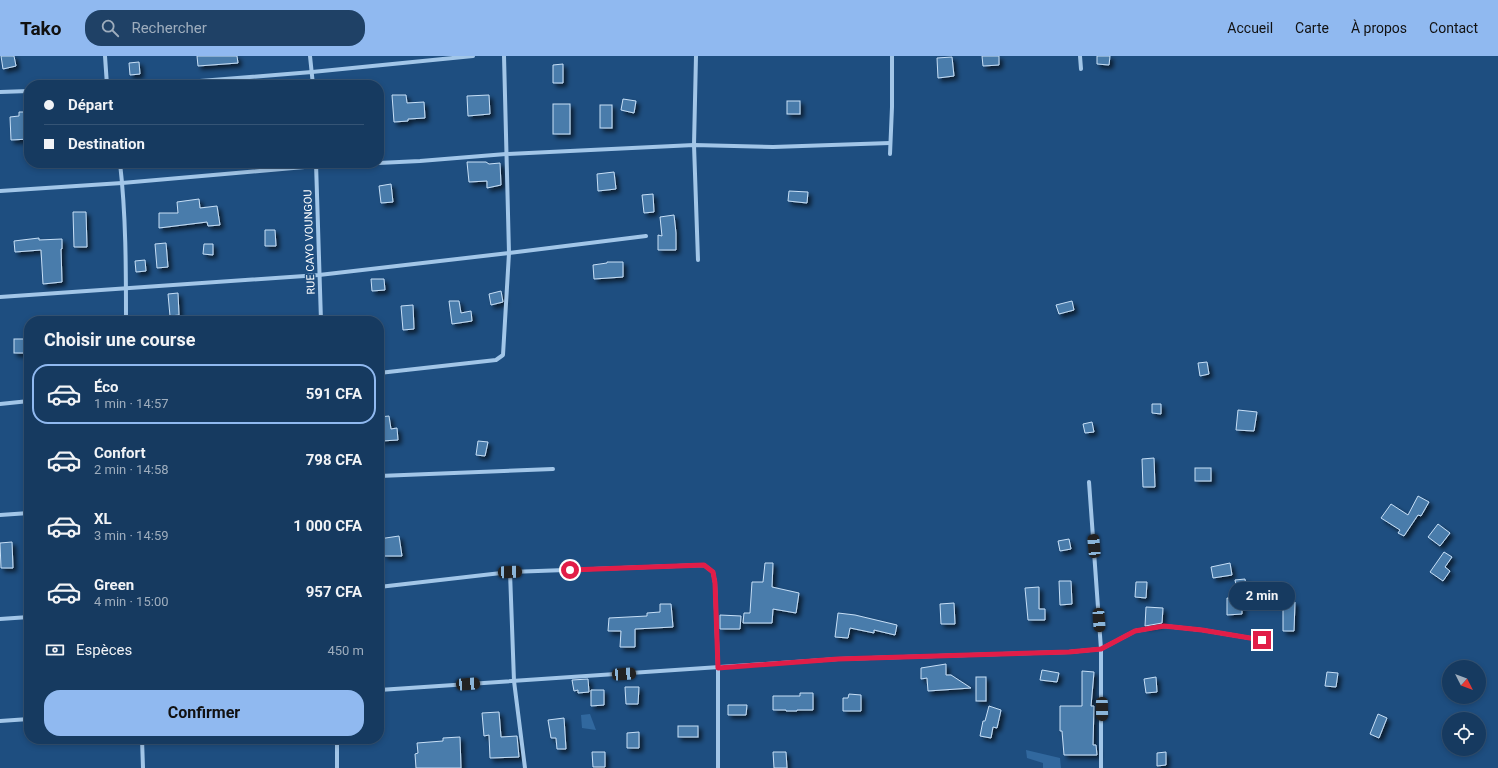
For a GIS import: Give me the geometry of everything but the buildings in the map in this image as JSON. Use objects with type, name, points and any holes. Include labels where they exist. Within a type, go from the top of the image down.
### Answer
[{"type":"street","points":[[105,56],[107,80]]},
{"type":"street","points":[[310,56],[313,80]]},
{"type":"street","points":[[212,80],[473,56]]},
{"type":"street","points":[[384,372],[496,360],[503,355],[508,254],[504,56]]},
{"type":"street","points":[[696,56],[694,146],[698,260]]},
{"type":"street","points":[[890,154],[892,56]]},
{"type":"street","points":[[1080,56],[1081,69]]},
{"type":"street","points":[[0,92],[24,91]]},
{"type":"street","points":[[384,162],[506,154],[694,146],[773,147],[890,143]]},
{"type":"street","points":[[120,168],[126,316]]},
{"type":"street","points":[[0,190],[122,183],[284,168]]},
{"type":"street","name":"RUE CAYO VOUNGOU","points":[[316,168],[321,316]]},
{"type":"street","points":[[0,297],[319,275],[508,254],[646,236]]},
{"type":"street","points":[[0,404],[24,402]]},
{"type":"street","points":[[384,476],[553,469]]},
{"type":"street","points":[[1089,482],[1101,649],[1101,768]]},
{"type":"street","points":[[0,515],[24,513]]},
{"type":"street","points":[[384,586],[510,572],[704,565],[713,572],[715,583],[718,668],[718,768]]},
{"type":"street","points":[[510,572],[514,681],[525,768]]},
{"type":"street","points":[[0,619],[24,617]]},
{"type":"street","points":[[384,690],[838,659],[1069,652],[1101,649],[1135,631],[1164,626],[1202,630],[1262,640]]},
{"type":"street","points":[[0,721],[24,719]]},
{"type":"street","points":[[142,744],[143,768]]},
{"type":"street","points":[[337,744],[337,768]]},
{"type":"shaded area","points":[[590,714],[596,730],[582,728],[581,715]]},
{"type":"shaded area","points":[[1026,750],[1060,758],[1061,768],[1043,768],[1043,763],[1027,758]]},
{"type":"route","points":[[570,570],[704,565],[713,572],[715,583],[718,668],[838,659],[1069,652],[1101,649],[1135,631],[1164,626],[1202,630],[1262,640]]}]
